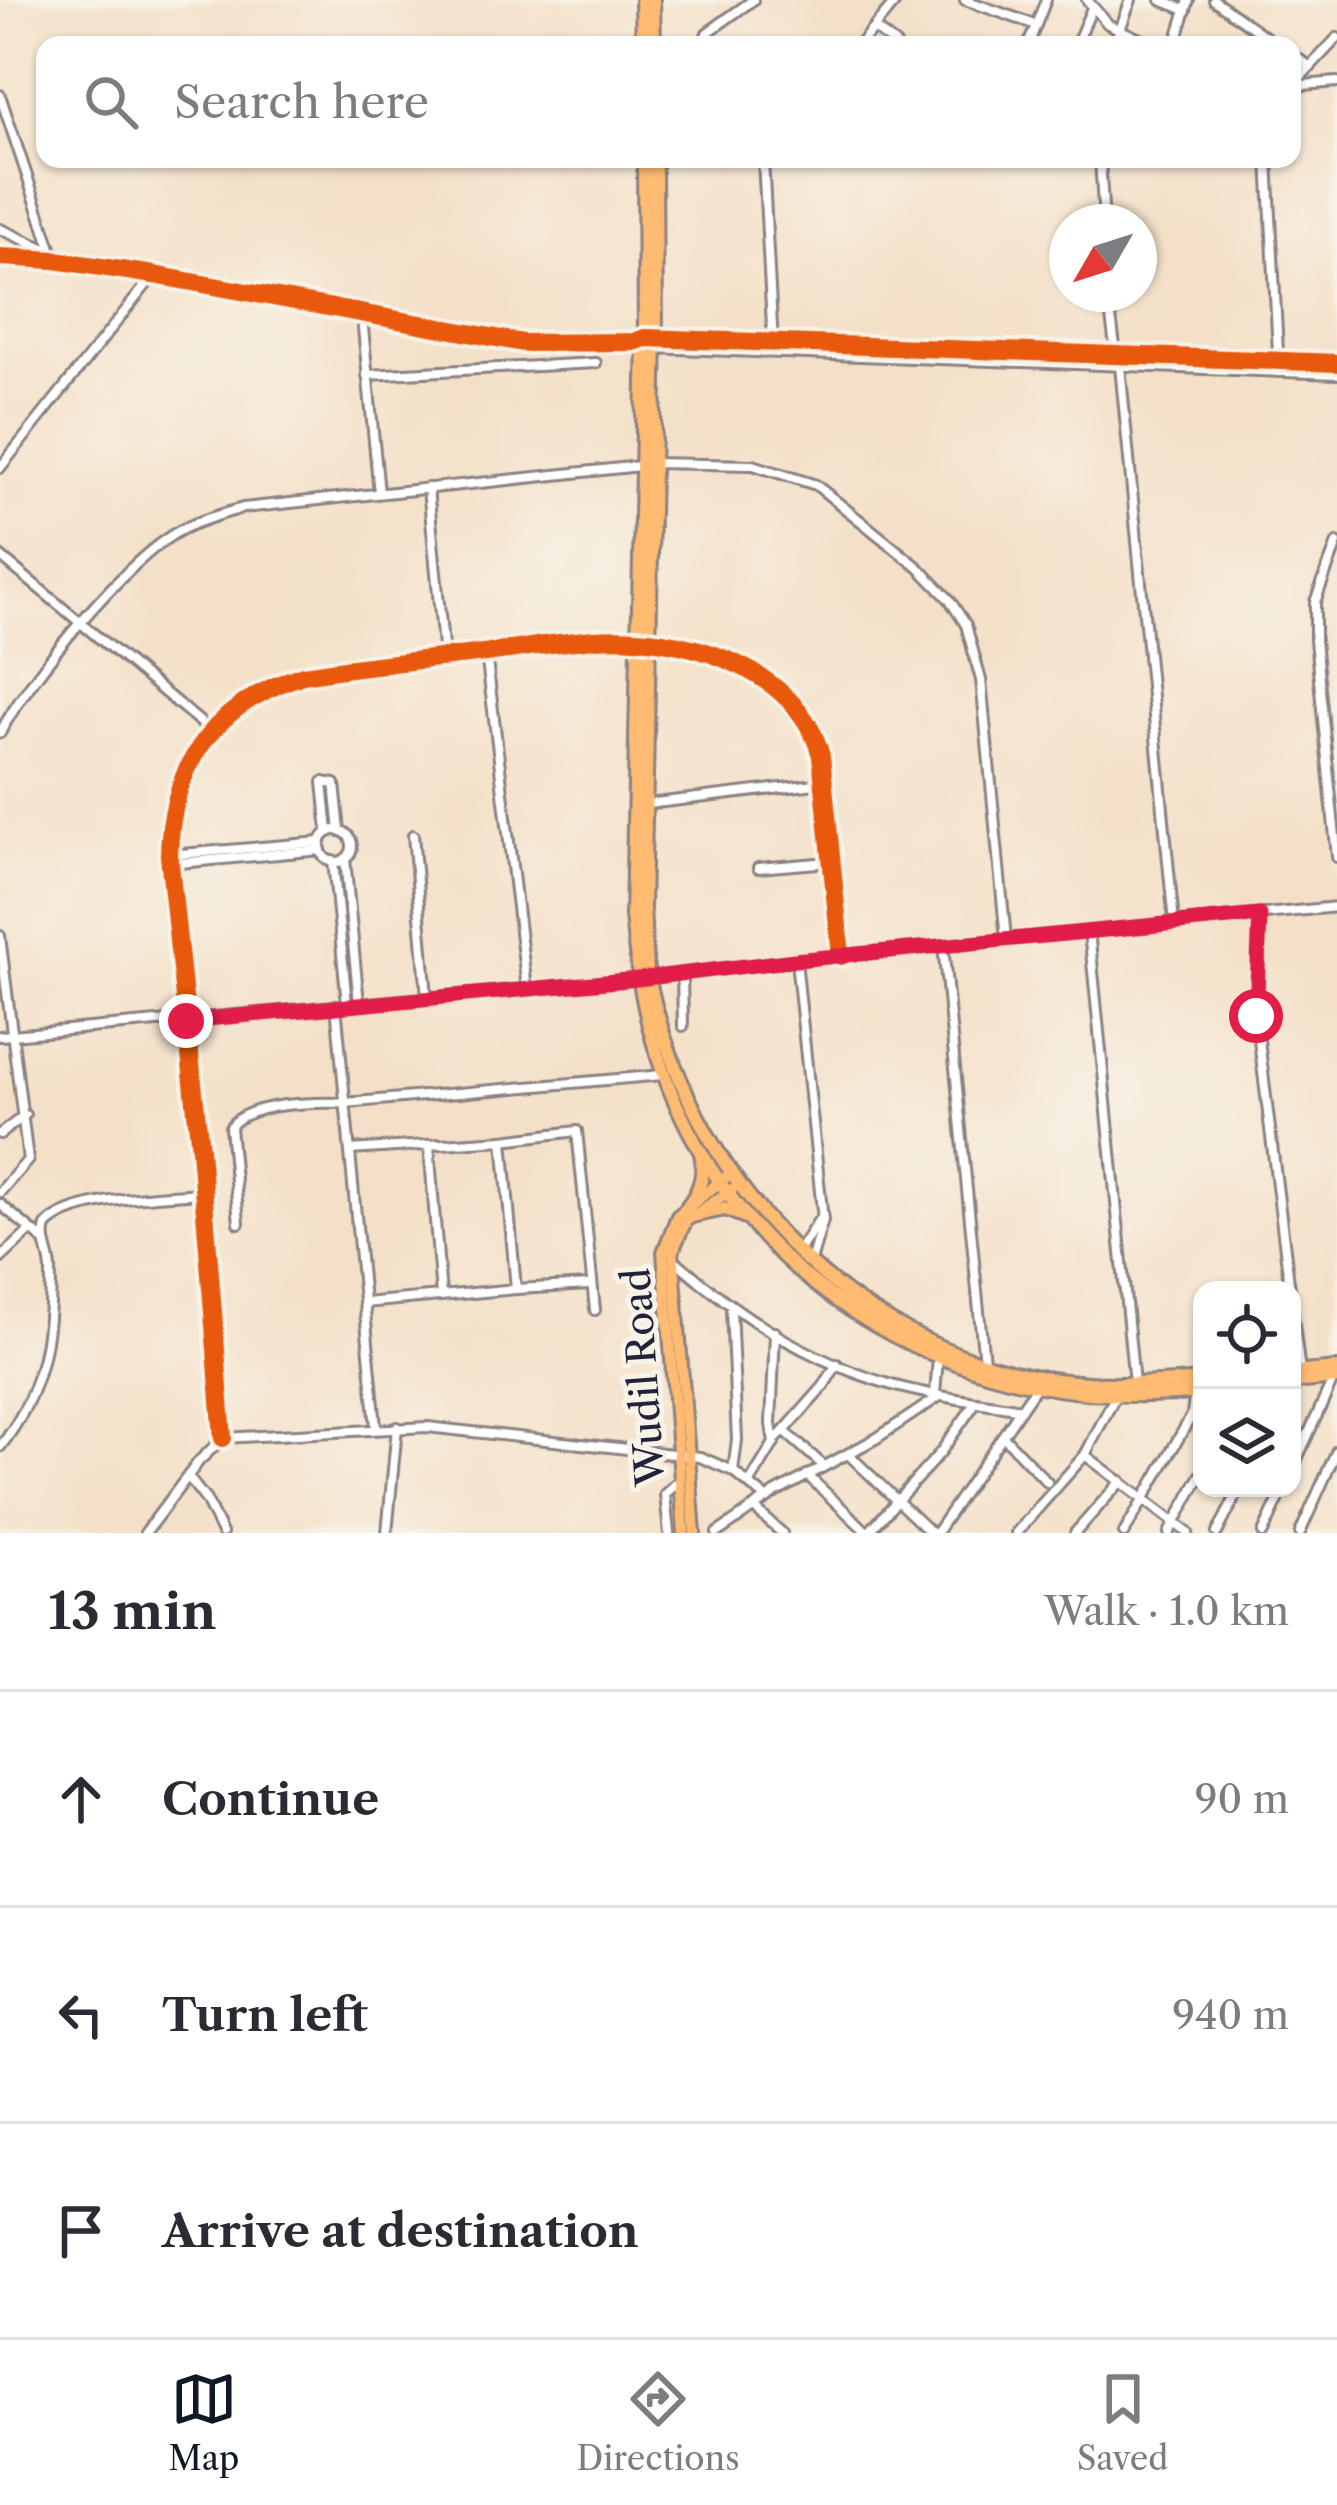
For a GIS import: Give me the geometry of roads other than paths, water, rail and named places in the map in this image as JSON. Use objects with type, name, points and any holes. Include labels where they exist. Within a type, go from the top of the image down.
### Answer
[{"type":"highway","points":[[642,0],[643,36]]},
{"type":"highway","points":[[653,0],[654,36]]},
{"type":"highway","points":[[644,168],[643,640],[631,876],[643,978],[664,1074],[700,1145],[730,1182],[797,1253],[896,1324],[984,1364],[1135,1390],[1193,1388]]},
{"type":"highway","points":[[647,343],[655,168]]},
{"type":"highway","points":[[643,640],[643,978],[689,1103],[753,1221],[832,1297],[882,1330],[938,1358],[1036,1387],[1116,1395],[1135,1390]]},
{"type":"highway","points":[[700,1145],[704,1171],[690,1211],[725,1209],[753,1221]]},
{"type":"highway","points":[[1301,1376],[1336,1375]]},
{"type":"main road","name":"Wudil Road","points":[[695,1533],[683,1455],[666,1238],[671,1225],[730,1182]]},
{"type":"main road","name":"Wudil Road","points":[[669,1283],[680,1229],[690,1211]]},
{"type":"main road","name":"Wudil Road","points":[[683,1455],[684,1533]]},
{"type":"street","points":[[706,36],[753,0]]},
{"type":"street","points":[[868,36],[897,0]]},
{"type":"street","points":[[965,0],[1036,25]]},
{"type":"street","points":[[1032,36],[1046,0]]},
{"type":"street","points":[[1118,36],[1131,0]]},
{"type":"street","points":[[1161,0],[1188,5],[1178,36]]},
{"type":"street","points":[[1214,0],[1264,36]]},
{"type":"street","points":[[1078,36],[1087,3],[1130,36]]},
{"type":"street","points":[[874,29],[884,36]]},
{"type":"street","points":[[1301,77],[1337,38]]},
{"type":"street","points":[[1301,61],[1311,67]]},
{"type":"street","points":[[1301,85],[1337,82]]},
{"type":"street","points":[[0,99],[53,256]]},
{"type":"street","points":[[764,168],[774,349]]},
{"type":"street","points":[[1101,168],[1103,204]]},
{"type":"street","points":[[1269,168],[1279,372]]},
{"type":"street","points":[[0,229],[53,256]]},
{"type":"street","points":[[0,257],[53,256],[523,343],[647,343],[1337,374]]},
{"type":"street","points":[[0,468],[154,275]]},
{"type":"street","points":[[1110,312],[1116,354]]},
{"type":"street","points":[[364,328],[379,493]]},
{"type":"street","points":[[774,349],[1337,363]]},
{"type":"street","points":[[367,375],[596,363]]},
{"type":"street","points":[[1120,366],[1174,923]]},
{"type":"street","points":[[0,733],[46,665],[146,554],[181,530],[243,508],[646,464],[753,465],[816,485],[919,568],[949,599],[965,625],[981,680],[1006,939]]},
{"type":"street","points":[[428,488],[444,657]]},
{"type":"street","points":[[1337,542],[1315,602],[1315,621],[1337,857]]},
{"type":"street","points":[[0,556],[211,730]]},
{"type":"street","points":[[223,1438],[169,860],[170,817],[178,788],[211,730],[238,705],[302,675],[596,639],[643,640],[730,662],[774,684],[802,710],[815,734],[841,956]]},
{"type":"street","points":[[486,653],[527,989]]},
{"type":"street","points":[[321,846],[328,832],[323,782],[335,784],[340,830],[351,841],[352,849],[344,859],[333,861]]},
{"type":"street","points":[[646,804],[824,783]]},
{"type":"street","points":[[328,832],[340,830]]},
{"type":"street","points":[[413,836],[427,997]]},
{"type":"street","points":[[169,860],[321,846]]},
{"type":"street","points":[[321,846],[333,861],[338,908],[345,1102],[376,1427]]},
{"type":"street","points":[[344,859],[359,1003]]},
{"type":"street","points":[[758,868],[830,862]]},
{"type":"street","points":[[338,908],[350,907]]},
{"type":"street","points":[[0,1046],[1,1036],[14,1034],[643,978],[1337,907]]},
{"type":"street","points":[[1260,915],[1256,1016],[1289,1281]]},
{"type":"street","points":[[1090,931],[1135,1390]]},
{"type":"street","points":[[0,935],[28,1160],[0,1192]]},
{"type":"street","points":[[944,946],[984,1364]]},
{"type":"street","points":[[796,960],[822,1213],[821,1234],[810,1264]]},
{"type":"street","points":[[682,973],[683,1026]]},
{"type":"street","points":[[239,1223],[233,1122],[238,1116],[302,1102],[664,1074]]},
{"type":"street","points":[[0,1134],[25,1115]]},
{"type":"street","points":[[350,1150],[577,1131],[596,1310]]},
{"type":"street","points":[[503,1140],[517,1288]]},
{"type":"street","points":[[429,1145],[441,1296]]},
{"type":"street","points":[[0,1447],[22,1418],[46,1356],[51,1265],[43,1240],[46,1226],[62,1213],[116,1201],[202,1193]]},
{"type":"street","points":[[0,1204],[43,1240]]},
{"type":"street","points":[[797,1253],[812,1236],[822,1213]]},
{"type":"street","points":[[0,1259],[31,1230]]},
{"type":"street","points":[[672,1258],[731,1309],[837,1364],[896,1387],[1021,1409]]},
{"type":"street","points":[[364,1303],[590,1285]]},
{"type":"street","points":[[731,1309],[737,1441],[733,1472]]},
{"type":"street","points":[[774,1441],[775,1332]]},
{"type":"street","points":[[938,1358],[938,1394]]},
{"type":"street","points":[[748,1484],[774,1441],[823,1388],[837,1364]]},
{"type":"street","points":[[1301,1451],[1336,1375]]},
{"type":"street","points":[[848,1454],[934,1533],[1036,1387]]},
{"type":"street","points":[[1124,1533],[1192,1415],[1200,1389]]},
{"type":"street","points":[[717,1533],[938,1394]]},
{"type":"street","points":[[1016,1533],[1085,1455],[1116,1395]]},
{"type":"street","points":[[807,1475],[868,1533],[940,1454],[976,1402]]},
{"type":"street","points":[[145,1533],[223,1438],[376,1427],[683,1455],[733,1472],[767,1499]]},
{"type":"street","points":[[387,1533],[397,1427]]},
{"type":"street","points":[[784,1431],[824,1466]]},
{"type":"street","points":[[1003,1436],[1047,1481]]},
{"type":"street","points":[[1300,1533],[1337,1450]]},
{"type":"street","points":[[1085,1455],[1188,1533]]},
{"type":"street","points":[[188,1477],[222,1533]]},
{"type":"street","points":[[669,1533],[665,1494],[680,1481]]},
{"type":"street","points":[[1075,1533],[1121,1481]]},
{"type":"street","points":[[1169,1533],[1193,1490]]},
{"type":"street","points":[[1217,1533],[1235,1497]]},
{"type":"street","points":[[1263,1533],[1280,1497]]},
{"type":"street","points":[[754,1508],[782,1533]]}]
